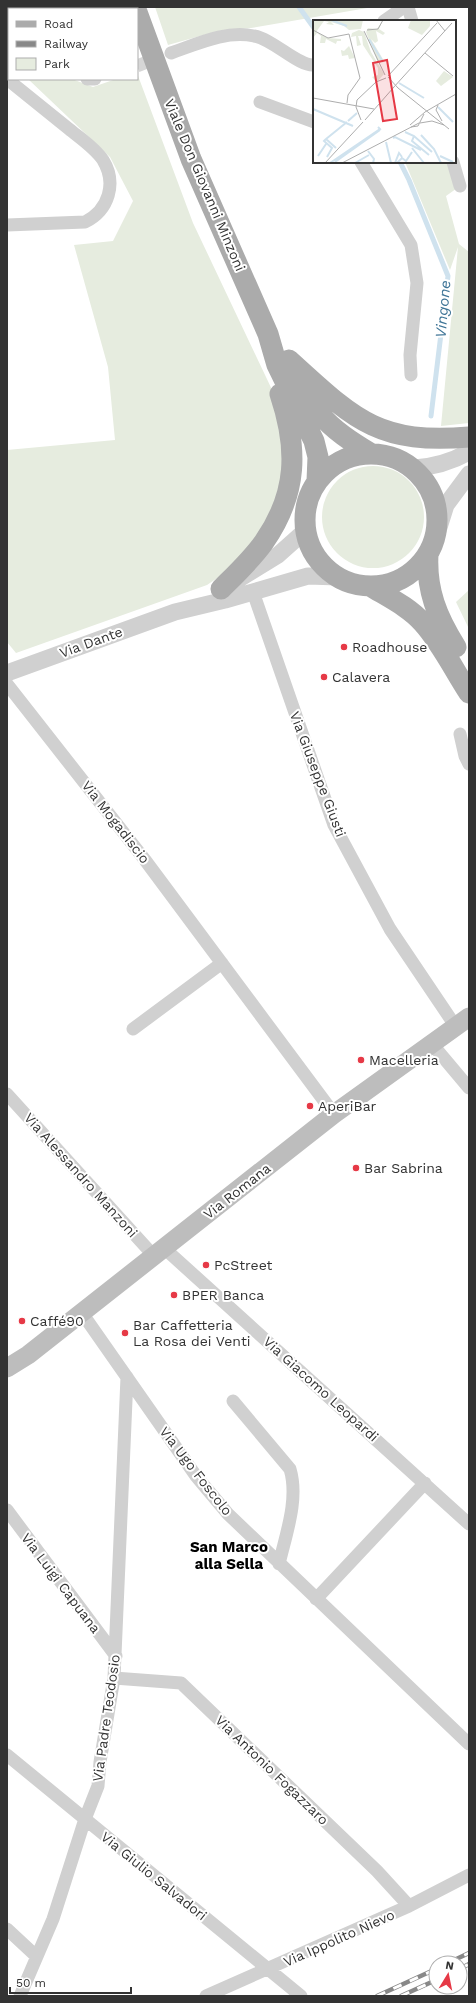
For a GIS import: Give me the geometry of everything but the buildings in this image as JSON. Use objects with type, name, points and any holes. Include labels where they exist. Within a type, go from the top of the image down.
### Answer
[{"type":"main road","name":"Viale Don Giovanni Minzoni","points":[[138,15],[191,159],[268,334],[283,363],[314,441],[318,457],[317,481]]},
{"type":"main road","name":"Viale Don Giovanni Minzoni","points":[[283,363],[320,413],[337,430],[370,453]]},
{"type":"main road","points":[[283,363],[351,414],[375,428],[404,437],[445,439],[469,437]]},
{"type":"main road","points":[[221,589],[247,563],[265,542],[280,514],[290,487],[293,443],[280,393],[283,363]]},
{"type":"main road","points":[[432,545],[418,568],[403,578],[387,584],[370,586],[353,583],[338,577],[319,559],[312,548],[306,530],[305,513],[309,496],[317,481],[327,470],[340,461],[354,455],[370,453],[385,455],[400,460],[414,468],[426,482],[435,499],[438,518],[427,574],[436,608],[443,626],[469,667]]},
{"type":"main road","points":[[370,586],[396,602],[422,622],[434,637],[469,693]]},
{"type":"main road","name":"Via Romana","points":[[7,1368],[28,1355],[334,1114],[463,1022]]},
{"type":"street","points":[[385,20],[404,7]]},
{"type":"street","points":[[408,7],[412,20]]},
{"type":"street","points":[[171,53],[210,39],[234,35],[254,36],[272,42],[297,60],[313,65]]},
{"type":"street","points":[[7,225],[85,222],[96,217],[104,208],[109,192],[110,177],[103,160],[90,146],[8,80]]},
{"type":"street","points":[[260,102],[313,122]]},
{"type":"street","points":[[362,163],[411,245],[417,283],[410,355],[411,375]]},
{"type":"street","points":[[453,163],[460,186]]},
{"type":"street","points":[[414,468],[432,467],[454,460],[469,452]]},
{"type":"street","points":[[432,545],[446,505],[469,474]]},
{"type":"street","name":"Via Dante","points":[[175,612],[240,580],[278,555],[306,530]]},
{"type":"street","name":"Via Dante","points":[[7,673],[175,612],[308,576],[338,577]]},
{"type":"street","name":"Via Giuseppe Giusti","points":[[252,592],[334,825],[390,929],[463,1022]]},
{"type":"street","name":"Via Mogadiscio","points":[[7,684],[145,860],[334,1114]]},
{"type":"street","points":[[460,734],[465,756],[469,764]]},
{"type":"street","points":[[133,1029],[222,963]]},
{"type":"street","points":[[432,1044],[469,1088]]},
{"type":"street","name":"Via Alessandro Manzoni","points":[[7,1094],[159,1252]]},
{"type":"street","name":"Via Giacomo Leopardi","points":[[159,1252],[425,1483],[469,1524]]},
{"type":"street","name":"Via Ugo Foscolo","points":[[82,1313],[196,1476],[228,1514],[469,1744]]},
{"type":"street","name":"Via Padre Teodosio","points":[[20,1996],[53,1919],[85,1819],[98,1786],[100,1762],[114,1678],[116,1656],[127,1378]]},
{"type":"street","points":[[233,1401],[290,1469],[294,1483],[292,1504],[279,1564]]},
{"type":"street","points":[[316,1599],[425,1483]]},
{"type":"street","name":"Via Luigi Capuana","points":[[7,1510],[116,1656]]},
{"type":"street","name":"Via Antonio Fogazzaro","points":[[114,1678],[181,1683],[378,1871],[409,1906]]},
{"type":"street","name":"Via Giulio Salvadori","points":[[7,1755],[300,1996]]},
{"type":"street","name":"Via Ippolito Nievo","points":[[206,1996],[269,1970],[409,1906],[469,1875]]},
{"type":"street","points":[[7,1929],[36,1956]]},
{"type":"green space","points":[[25,7],[114,8],[26,8]]},
{"type":"green space","points":[[155,7],[373,7],[251,28],[218,31],[168,45]]},
{"type":"green space","points":[[138,76],[193,223],[275,396],[285,466],[269,523],[232,568],[207,585],[16,653],[7,642],[7,450],[115,440],[108,367],[74,245],[113,241],[133,201],[110,157],[29,80],[75,80],[93,87],[113,80],[138,80]]},
{"type":"green space","points":[[405,163],[452,163],[460,186],[446,196],[459,244],[469,252],[469,423],[441,426],[458,247],[450,270]]},
{"type":"green space","points":[[373,466],[392,470],[409,481],[420,498],[424,517],[420,536],[409,553],[392,564],[373,568],[354,564],[337,553],[326,536],[322,517],[326,498],[337,481],[354,470]]},
{"type":"green space","points":[[469,590],[469,629],[456,602]]},
{"type":"waterway","name":"Vingone","points":[[299,7],[313,27]]},
{"type":"waterway","name":"Vingone","points":[[400,163],[409,180],[448,276],[431,416]]},
{"type":"tunnel","points":[[138,66],[160,57]]},
{"type":"railway","points":[[465,1955],[469,1953]]},
{"type":"railway","points":[[377,1996],[428,1973]]},
{"type":"railway","points":[[401,1996],[428,1984]]},
{"type":"place","name":"Roadhouse","points":[[344,647]]},
{"type":"place","name":"Calavera","points":[[324,677]]},
{"type":"place","name":"Macelleria","points":[[361,1060]]},
{"type":"place","name":"AperiBar","points":[[310,1106]]},
{"type":"place","name":"Bar Sabrina","points":[[356,1168]]},
{"type":"place","name":"PcStreet","points":[[206,1265]]},
{"type":"place","name":"BPER Banca","points":[[174,1295]]},
{"type":"place","name":"Caffé90","points":[[22,1321]]},
{"type":"place","name":"Bar Caffetteria La Rosa dei Venti","points":[[125,1333]]},
{"type":"district","name":"San Marco alla Sella","points":[[229,1556]]}]
